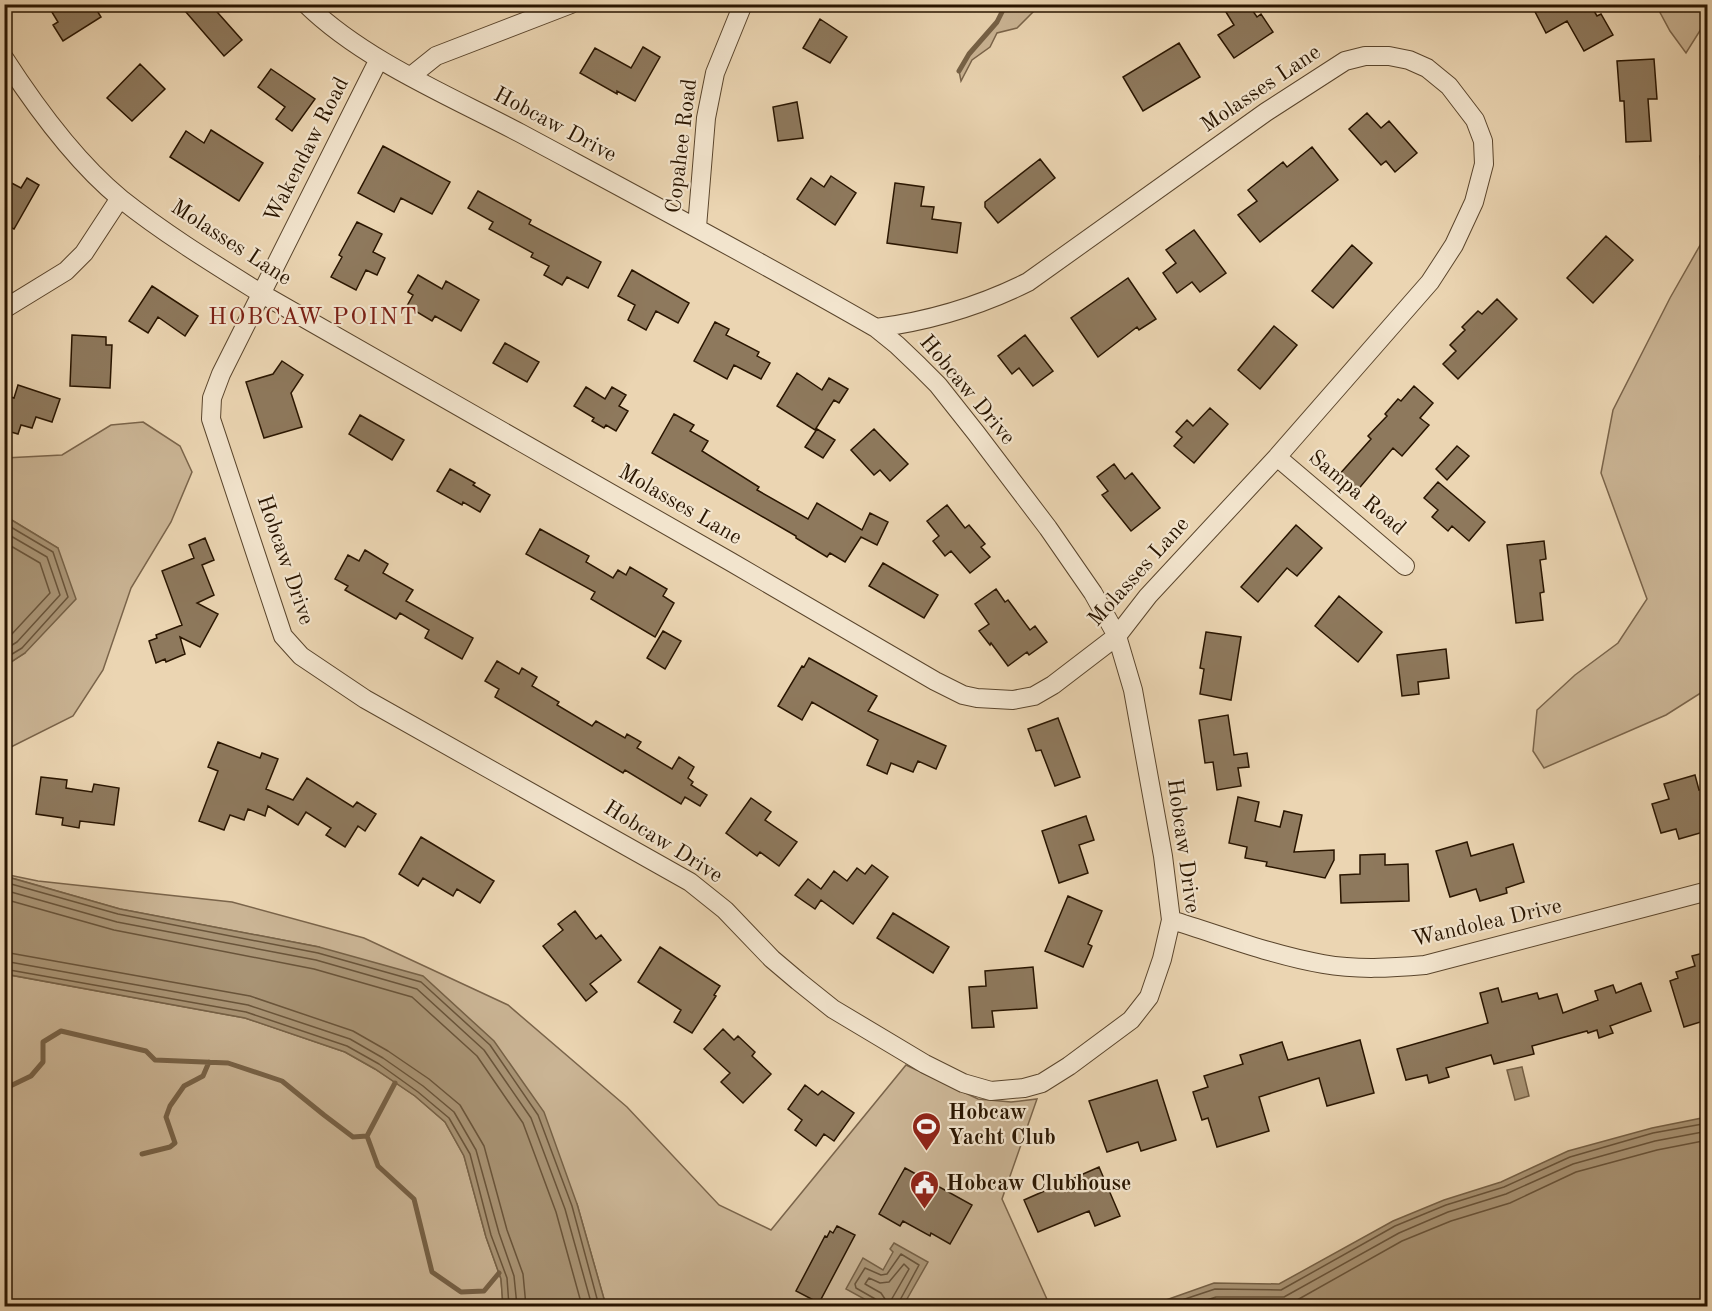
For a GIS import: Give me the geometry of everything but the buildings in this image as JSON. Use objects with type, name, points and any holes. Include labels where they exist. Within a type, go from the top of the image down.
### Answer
[{"type":"street","name":"Hobcaw Drive","points":[[262,294],[221,374],[212,398],[211,419],[283,636],[301,657],[365,699],[690,882],[725,910],[772,959],[833,1009],[912,1058],[963,1083],[991,1091],[1024,1088],[1042,1083],[1131,1020],[1149,998],[1162,959],[1171,920],[1156,812],[1133,690],[1118,636],[1093,593],[1052,533],[976,433],[926,373],[876,328],[697,227],[379,59],[318,16],[306,4]]},
{"type":"street","points":[[411,76],[436,56],[571,4]]},
{"type":"street","name":"Copahee Road","points":[[697,227],[706,118],[715,73],[743,4]]},
{"type":"street","name":"Molasses Lane","points":[[4,58],[72,150],[120,198],[195,252],[262,294],[741,567],[935,681],[977,698],[1013,700],[1034,696],[1053,685],[1118,636],[1142,603],[1170,571],[1277,457],[1430,282],[1454,245],[1480,184],[1484,164],[1483,141],[1475,120],[1449,86],[1427,68],[1409,60],[1389,56],[1365,56],[1345,61],[1266,112],[1028,282],[996,298],[953,312],[912,323],[876,328]]},
{"type":"street","name":"Wakendaw Road","points":[[262,294],[379,59]]},
{"type":"street","points":[[4,309],[66,271],[84,253],[120,198]]},
{"type":"street","name":"Sampa Road","points":[[1277,457],[1405,566]]},
{"type":"street","name":"Wandolea Drive","points":[[1171,920],[1265,949],[1324,964],[1380,968],[1425,965],[1707,891]]},
{"type":"shaded area","points":[[1006,5],[1040,5],[1017,28],[997,33],[990,47],[972,60],[961,81],[959,71],[969,54],[997,22]]},
{"type":"shaded area","points":[[1656,5],[1707,5],[1707,28],[1701,29],[1686,53],[1670,31]]},
{"type":"shaded area","points":[[1707,149],[1707,233],[1700,156]]},
{"type":"shaded area","points":[[1707,233],[1707,689],[1666,715],[1544,768],[1533,751],[1537,710],[1575,675],[1618,643],[1647,599],[1601,473],[1613,410],[1670,298]]},
{"type":"shaded area","points":[[143,422],[180,446],[192,472],[171,522],[131,588],[103,670],[73,716],[5,750],[4,666],[25,653],[58,548],[5,516],[5,458],[62,455],[111,425]]},
{"type":"shaded area","points":[[4,874],[38,881],[232,902],[364,938],[508,1005],[627,1107],[719,1205],[771,1230],[906,1065],[978,1099],[1011,1102],[1037,1099],[1002,1199],[1050,1306],[606,1306],[577,1204],[319,947],[120,909]]},
{"type":"shaded area","points":[[4,974],[245,1018],[345,1052],[375,1069],[415,1096],[445,1122],[464,1156],[486,1237],[501,1279],[503,1306],[5,1306]]},
{"type":"water","points":[[5,516],[58,548],[76,599],[25,653],[5,666]]},
{"type":"water","points":[[4,876],[120,909],[319,947],[423,976],[494,1041],[544,1112],[577,1204],[606,1306],[503,1306],[501,1279],[486,1237],[464,1156],[445,1122],[415,1096],[345,1052],[245,1018],[5,974]]},
{"type":"water","points":[[1522,1067],[1529,1096],[1515,1100],[1507,1070]]},
{"type":"water","points":[[1707,1117],[1707,1306],[1133,1306],[1166,1300],[1214,1283],[1279,1284],[1393,1221],[1444,1200],[1501,1182],[1568,1151],[1652,1128]]},
{"type":"water","points":[[894,1243],[928,1262],[903,1306],[877,1306],[846,1289],[863,1258],[883,1270],[893,1252],[890,1249]]},
{"type":"waterway","points":[[959,71],[969,54],[997,22],[1006,4]]},
{"type":"waterway","points":[[4,1089],[31,1076],[43,1062],[43,1042],[61,1031],[146,1051],[155,1060],[228,1063],[282,1081],[353,1137],[367,1136],[395,1083]]},
{"type":"waterway","points":[[142,1154],[170,1147],[175,1143],[166,1117],[170,1106],[184,1086],[203,1076],[209,1062]]},
{"type":"waterway","points":[[367,1136],[378,1166],[414,1199],[432,1272],[461,1292],[484,1291],[499,1273]]},
{"type":"place","name":"Hobcaw Yacht Club","points":[[927,1152]]},
{"type":"place","name":"Hobcaw Clubhouse","points":[[925,1210]]},
{"type":"district","name":"HOBCAW POINT","points":[[313,318]]}]
